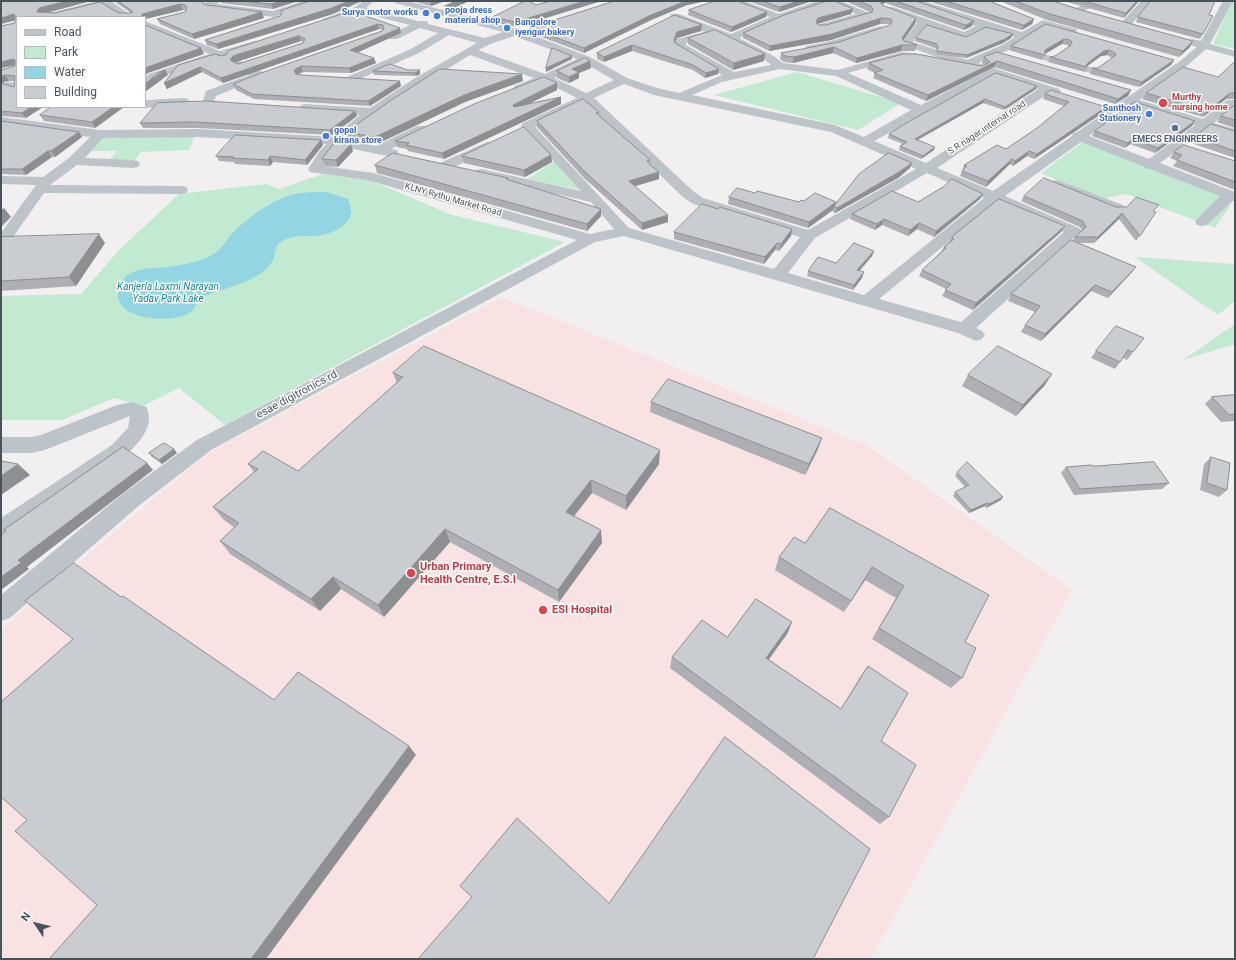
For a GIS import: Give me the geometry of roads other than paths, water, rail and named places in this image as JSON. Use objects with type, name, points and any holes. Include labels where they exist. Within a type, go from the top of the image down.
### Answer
[{"type":"street","points":[[50,16],[105,1],[128,16]]},
{"type":"street","points":[[216,1],[209,4],[210,6],[268,14],[284,12],[313,1]]},
{"type":"street","points":[[316,24],[358,9],[369,1]]},
{"type":"street","points":[[398,1],[439,10],[514,32],[586,59],[623,80],[654,91],[835,129],[1074,231],[970,332],[868,300],[624,231],[528,126]]},
{"type":"street","points":[[735,1],[779,17]]},
{"type":"street","points":[[750,7],[767,1]]},
{"type":"street","points":[[731,38],[779,17],[826,1]]},
{"type":"street","points":[[821,26],[865,15],[833,1]]},
{"type":"street","points":[[913,1],[960,16],[984,26],[1022,36]]},
{"type":"street","points":[[904,15],[942,1]]},
{"type":"street","points":[[1140,28],[1122,23],[1146,1]]},
{"type":"street","points":[[868,300],[994,197],[1115,110],[1135,91],[1184,63],[1204,46],[1228,1]]},
{"type":"street","points":[[1090,14],[1074,10],[1092,4]]},
{"type":"street","points":[[885,7],[965,36]]},
{"type":"street","points":[[358,9],[487,42]]},
{"type":"street","points":[[393,37],[419,25],[439,10]]},
{"type":"street","points":[[689,11],[672,17],[731,38],[768,57],[838,74],[921,110]]},
{"type":"street","points":[[960,16],[973,11]]},
{"type":"street","points":[[231,19],[246,15]]},
{"type":"street","points":[[262,23],[277,18]]},
{"type":"street","points":[[1028,18],[1080,34]]},
{"type":"street","points":[[146,24],[160,20]]},
{"type":"street","points":[[843,20],[869,32]]},
{"type":"street","points":[[923,22],[904,42],[967,64],[994,71],[1070,96]]},
{"type":"street","points":[[838,74],[901,55],[967,64],[1008,46],[1043,23]]},
{"type":"street","points":[[146,24],[218,54],[258,74]]},
{"type":"street","points":[[950,42],[984,26]]},
{"type":"street","points":[[335,141],[372,112],[470,51],[487,42],[530,28]]},
{"type":"street","points":[[146,37],[163,31]]},
{"type":"street","points":[[173,35],[188,31]]},
{"type":"street","points":[[381,80],[347,79],[415,51],[446,32]]},
{"type":"street","points":[[716,32],[681,41],[680,46],[732,76]]},
{"type":"street","points":[[797,51],[833,44],[869,32],[885,32]]},
{"type":"street","points":[[194,44],[209,39]]},
{"type":"street","points":[[1183,40],[1235,54]]},
{"type":"street","points":[[146,84],[153,76],[218,54],[265,41]]},
{"type":"street","points":[[1008,46],[1091,70],[1205,123],[1235,132]]},
{"type":"street","points":[[470,51],[545,78],[586,98],[688,194],[698,201],[810,235],[778,275]]},
{"type":"street","points":[[1048,58],[1058,51]]},
{"type":"street","points":[[995,52],[1135,91]]},
{"type":"street","points":[[507,92],[545,78],[600,53]]},
{"type":"street","points":[[1170,58],[1184,63]]},
{"type":"street","points":[[240,65],[255,60]]},
{"type":"street","points":[[682,96],[719,78],[732,76],[781,60]]},
{"type":"street","points":[[1091,70],[1101,63]]},
{"type":"street","points":[[201,102],[210,94],[258,74],[273,70]]},
{"type":"street","points":[[865,141],[994,71]]},
{"type":"street","points":[[514,133],[623,80]]},
{"type":"street","points":[[396,81],[418,82]]},
{"type":"street","name":"S R nagar internal road","points":[[810,235],[927,168],[1047,89]]},
{"type":"street","points":[[1115,96],[1135,91]]},
{"type":"street","points":[[146,104],[223,102]]},
{"type":"street","points":[[1149,165],[1178,145],[1234,102]]},
{"type":"street","points":[[1100,105],[1115,110]]},
{"type":"street","points":[[290,106],[372,112]]},
{"type":"street","points":[[26,126],[43,114]]},
{"type":"street","points":[[1,122],[100,134],[198,133],[335,141],[401,155]]},
{"type":"street","points":[[378,150],[435,123]]},
{"type":"street","points":[[1,244],[44,185],[74,160],[100,134]]},
{"type":"street","points":[[1078,136],[1149,165],[1232,196],[1202,222]]},
{"type":"street","points":[[447,165],[501,140]]},
{"type":"street","name":"KLNY Rythu Market Road","points":[[335,141],[315,169],[368,176],[590,239]]},
{"type":"street","points":[[1178,145],[1192,150]]},
{"type":"street","points":[[74,160],[133,164]]},
{"type":"street","points":[[432,162],[596,199]]},
{"type":"street","points":[[1027,172],[1118,208]]},
{"type":"street","points":[[1,180],[44,185],[181,190]]},
{"type":"street","name":"esae digitronics rd","points":[[1,610],[128,502],[204,445],[590,239],[624,231]]},
{"type":"street","points":[[1,445],[32,445],[45,442],[124,410],[133,409],[139,412],[139,427],[130,440],[119,450],[1,530]]},
{"type":"water","name":"Kanjerla Laxmi Narayan Yadav Park Lake","points":[[307,192],[326,192],[348,199],[351,215],[345,224],[328,234],[290,238],[282,241],[277,246],[272,262],[260,274],[244,282],[199,298],[193,310],[184,316],[159,319],[145,317],[133,313],[123,307],[118,299],[119,288],[122,281],[133,272],[182,265],[211,256],[243,223],[260,210],[287,196]]},
{"type":"place","name":"Surya motor works","points":[[426,13]]},
{"type":"place","name":"pooja dress material shop","points":[[437,16]]},
{"type":"place","name":"Bangalore iyengar bakery","points":[[507,28]]},
{"type":"place","name":"Murthy nursing home","points":[[1163,103]]},
{"type":"place","name":"Santhosh Stationery","points":[[1149,114]]},
{"type":"place","name":"EMECS ENGINREERS","points":[[1175,128]]},
{"type":"place","name":"gopal kirana store","points":[[326,136]]},
{"type":"place","name":"Urban Primary Health Centre, E.S.I","points":[[411,573]]},
{"type":"place","name":"ESI Hospital","points":[[543,610]]}]
